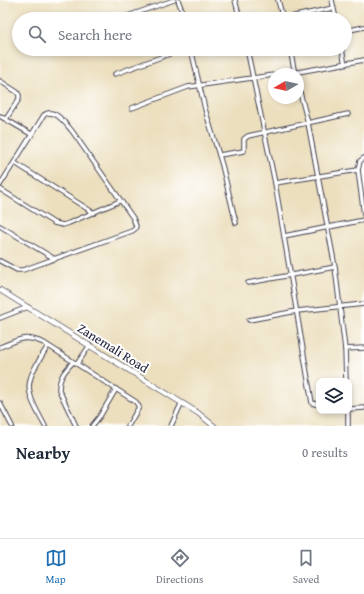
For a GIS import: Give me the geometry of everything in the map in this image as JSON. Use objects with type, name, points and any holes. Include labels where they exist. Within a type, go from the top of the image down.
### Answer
[{"type":"street","points":[[139,12],[174,0]]},
{"type":"street","points":[[178,0],[182,12]]},
{"type":"street","points":[[235,0],[238,12]]},
{"type":"street","points":[[278,0],[281,12]]},
{"type":"street","points":[[332,0],[334,12]]},
{"type":"street","points":[[314,12],[333,8]]},
{"type":"street","points":[[352,30],[364,27]]},
{"type":"street","points":[[115,74],[161,56]]},
{"type":"street","points":[[193,56],[205,109],[219,155],[236,223]]},
{"type":"street","points":[[248,56],[275,183],[312,403],[316,404]]},
{"type":"street","points":[[291,56],[294,68]]},
{"type":"street","points":[[343,56],[344,65]]},
{"type":"street","points":[[304,72],[364,60]]},
{"type":"street","points":[[132,108],[180,89],[199,85],[268,76]]},
{"type":"street","points":[[0,81],[17,92],[19,95],[19,99],[6,119]]},
{"type":"street","points":[[303,104],[335,267],[345,349],[346,378]]},
{"type":"street","points":[[0,185],[15,163],[30,134],[46,113],[51,113],[62,119],[72,131],[136,226],[135,229],[23,270],[17,270],[0,261]]},
{"type":"street","points":[[219,155],[244,151],[245,138],[264,132],[348,114]]},
{"type":"street","points":[[0,116],[30,134]]},
{"type":"street","points":[[364,158],[360,161],[358,170],[364,215]]},
{"type":"street","points":[[15,163],[94,213]]},
{"type":"street","points":[[275,183],[358,170]]},
{"type":"street","points":[[0,189],[54,223],[58,224],[69,223],[120,201]]},
{"type":"street","points":[[284,236],[364,220]]},
{"type":"street","points":[[0,226],[55,259]]},
{"type":"street","points":[[248,283],[335,267]]},
{"type":"street","name":"Zanemali Road","points":[[0,290],[90,345],[181,404],[198,413],[214,426]]},
{"type":"street","points":[[249,320],[340,306],[364,304]]},
{"type":"street","points":[[0,318],[28,307]]},
{"type":"street","points":[[0,346],[28,337],[48,346],[138,404],[138,410],[128,426]]},
{"type":"street","points":[[76,426],[59,390],[59,384],[62,374],[75,363],[90,345]]},
{"type":"street","points":[[45,426],[30,396],[28,384],[34,369],[48,346]]},
{"type":"street","points":[[345,349],[364,348]]},
{"type":"street","points":[[92,426],[100,416],[116,389]]},
{"type":"street","points":[[0,403],[12,426]]},
{"type":"street","points":[[171,426],[181,404]]},
{"type":"street","points":[[352,410],[364,408]]},
{"type":"street","points":[[348,426],[349,414]]}]
